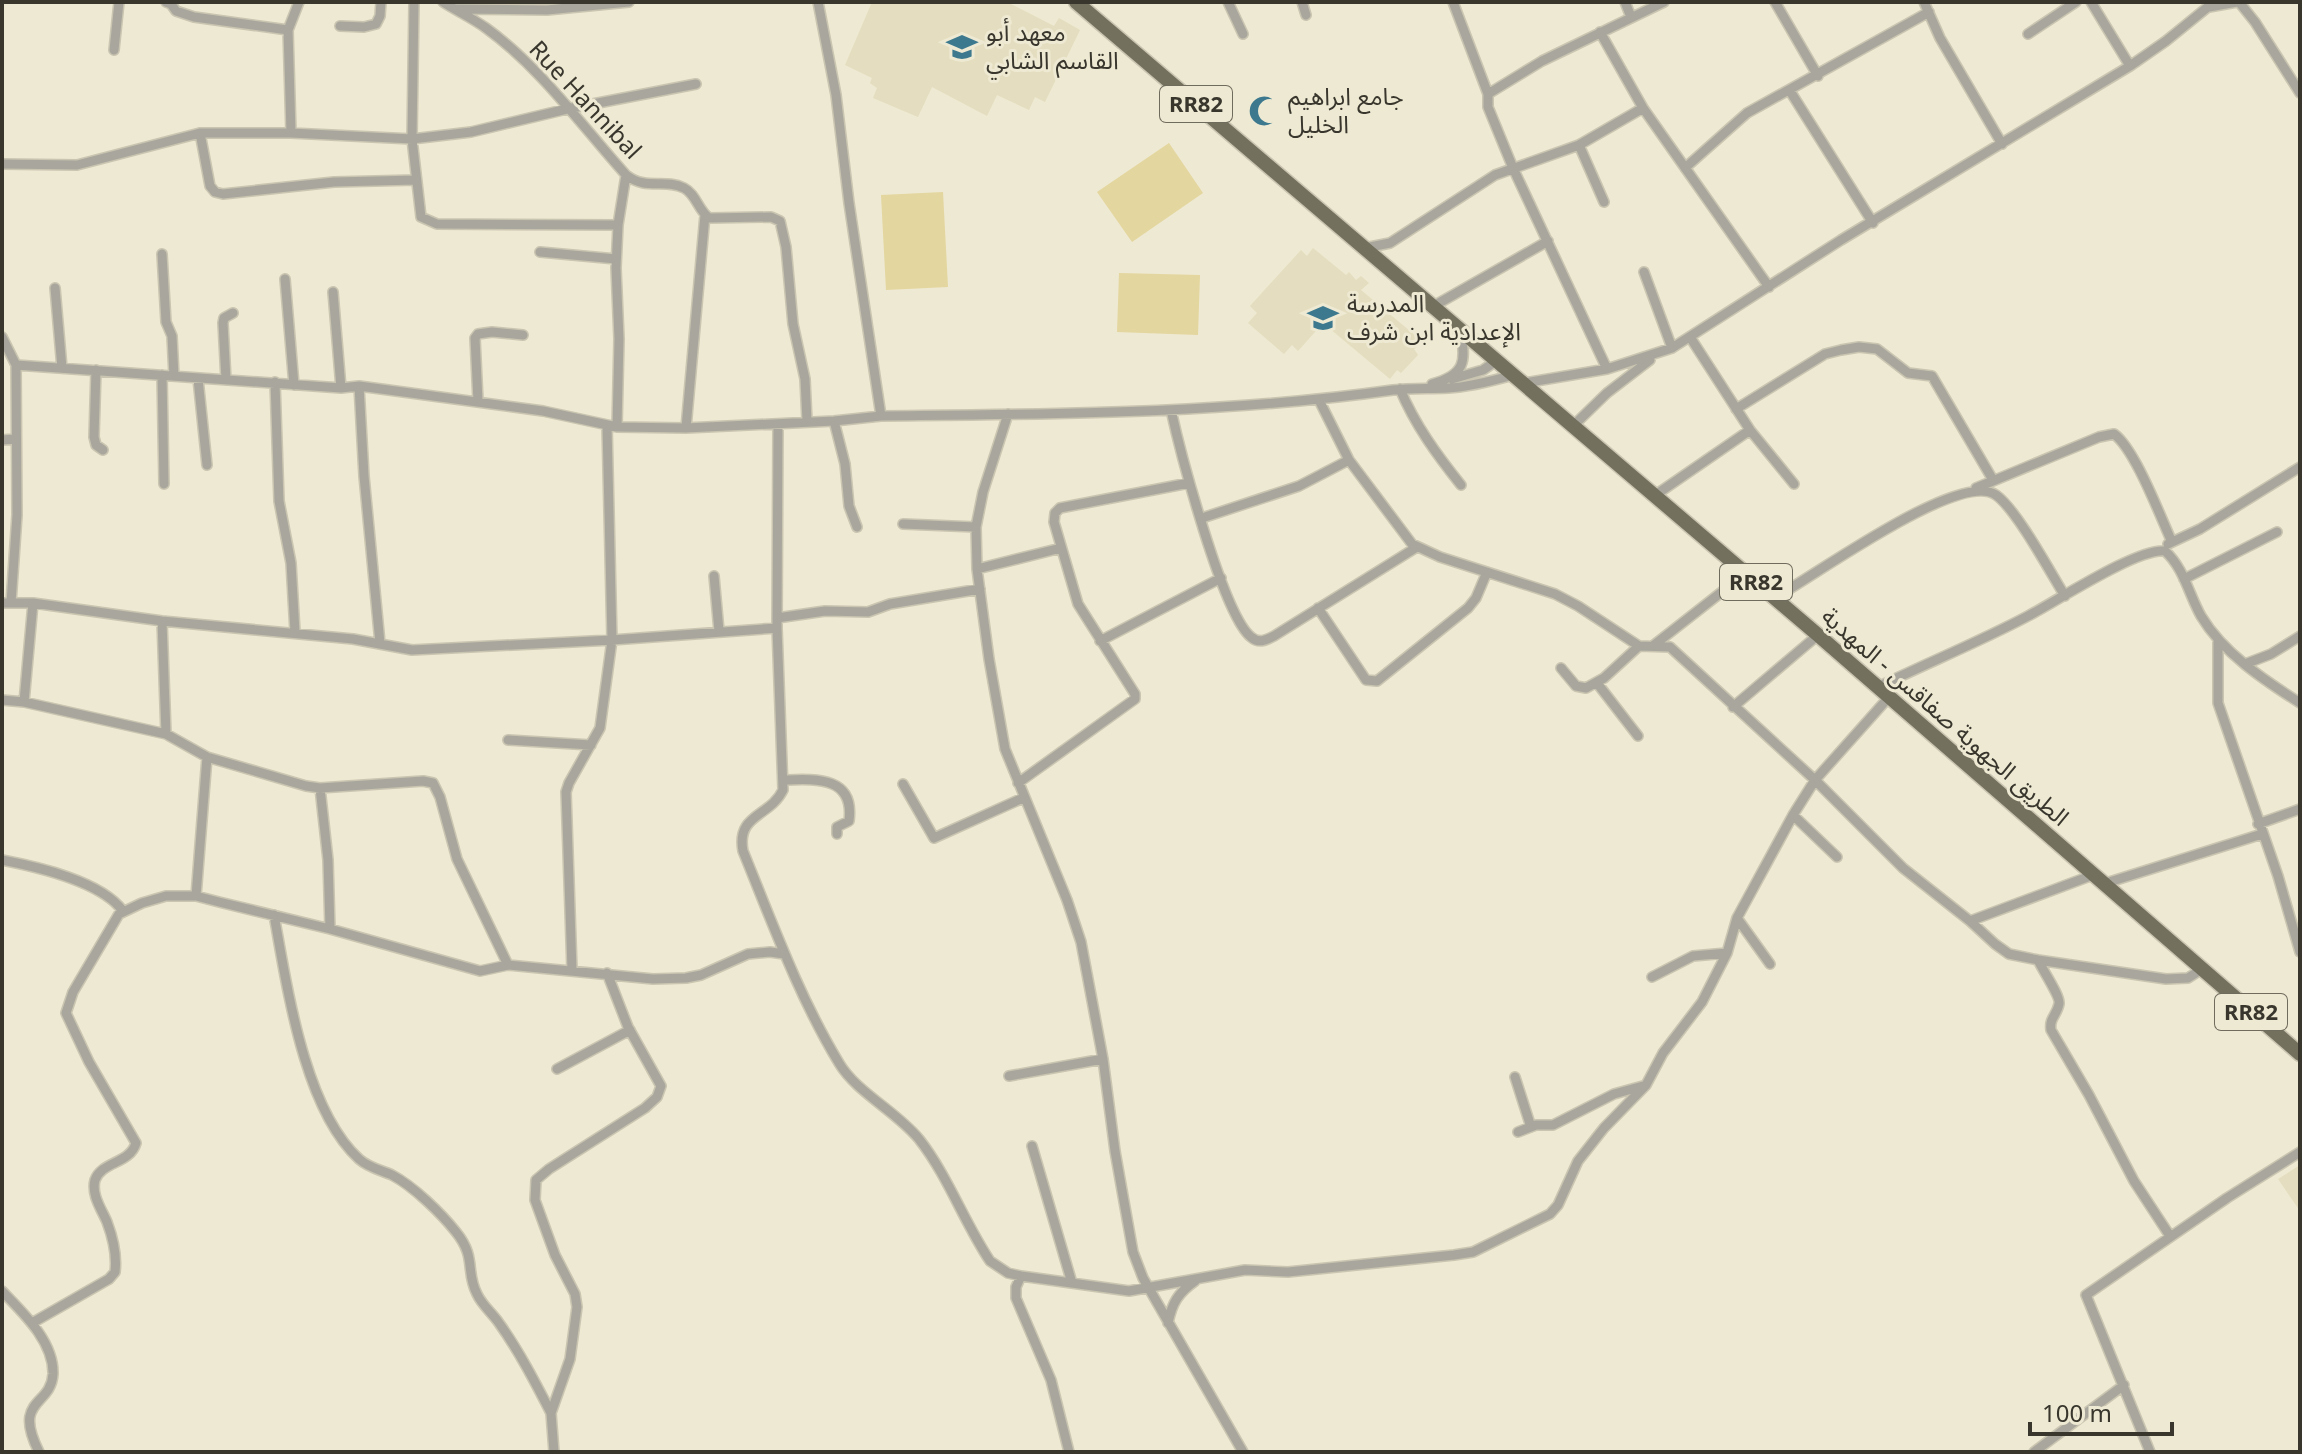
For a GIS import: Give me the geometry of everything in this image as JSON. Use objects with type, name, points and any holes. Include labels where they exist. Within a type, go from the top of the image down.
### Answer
[{"type":"main road","name":"الطريق الجهوية صفاقس - المهدية","points":[[1081,4],[1818,635],[2300,1054]]},
{"type":"street","points":[[114,50],[119,2]]},
{"type":"street","points":[[291,133],[288,30],[299,2]]},
{"type":"street","points":[[340,26],[376,24],[381,2]]},
{"type":"street","points":[[414,2],[412,139],[421,217],[437,224],[618,225]]},
{"type":"street","name":"Rue Hannibal","points":[[443,2],[485,27],[510,48],[626,175],[635,182],[647,185],[680,186],[691,192],[705,215]]},
{"type":"street","points":[[453,9],[547,10],[629,2]]},
{"type":"street","points":[[818,2],[836,95],[881,416]]},
{"type":"street","points":[[1228,2],[1243,34]]},
{"type":"street","points":[[1302,2],[1306,15]]},
{"type":"street","points":[[1453,2],[1488,94],[1488,107],[1513,168],[1607,369]]},
{"type":"street","points":[[1625,2],[1631,17]]},
{"type":"street","points":[[1488,94],[1524,71],[1664,2]]},
{"type":"street","points":[[1775,2],[1818,76]]},
{"type":"street","points":[[2028,34],[2076,2]]},
{"type":"street","points":[[2091,2],[2130,66]]},
{"type":"street","points":[[16,365],[341,388],[359,386],[543,411],[612,426],[686,428],[881,416],[1171,410],[1319,400],[1400,389],[1470,386],[1607,369],[1672,348],[2130,66],[2211,4],[2238,2],[2255,22],[2300,93]]},
{"type":"street","points":[[170,3],[176,11],[194,17],[288,30]]},
{"type":"street","points":[[1685,168],[1742,116],[1818,76],[1927,7],[1940,38],[2002,144]]},
{"type":"street","points":[[1600,32],[1643,108],[1769,287]]},
{"type":"street","points":[[2,164],[77,165],[200,133],[291,133],[412,139],[471,132],[567,109],[696,84]]},
{"type":"street","points":[[1790,91],[1873,223]]},
{"type":"street","points":[[1365,248],[1390,243],[1495,175],[1579,145],[1643,108]]},
{"type":"street","points":[[200,133],[210,186],[215,192],[223,194],[334,182],[416,180]]},
{"type":"street","points":[[1579,145],[1604,202]]},
{"type":"street","points":[[572,970],[566,792],[600,728],[612,640],[612,426],[619,339],[616,259],[626,175]]},
{"type":"street","points":[[686,428],[705,215],[709,218],[771,217],[782,225],[793,324],[805,379],[807,421]]},
{"type":"street","points":[[1432,307],[1548,241]]},
{"type":"street","points":[[540,252],[616,259]]},
{"type":"street","points":[[162,254],[166,322],[172,336],[174,376]]},
{"type":"street","points":[[1644,272],[1672,348]]},
{"type":"street","points":[[285,279],[294,385]]},
{"type":"street","points":[[55,288],[62,368]]},
{"type":"street","points":[[333,292],[341,388]]},
{"type":"street","points":[[226,380],[223,323],[224,318],[233,313]]},
{"type":"street","points":[[1441,382],[1461,368],[1465,358],[1460,331]]},
{"type":"street","points":[[478,401],[475,338],[478,334],[492,332],[523,335]]},
{"type":"street","points":[[2,337],[16,365],[17,515],[6,603],[33,603],[162,621],[295,632],[433,651],[719,631],[777,623],[825,611],[868,612],[890,604],[980,589]]},
{"type":"street","points":[[1690,337],[1750,430],[1794,484]]},
{"type":"street","points":[[1736,409],[1825,354],[1859,347],[1877,349],[1908,373],[1932,376],[1993,480]]},
{"type":"street","points":[[1574,425],[1607,393],[1660,353]]},
{"type":"street","points":[[1421,388],[1483,370],[1496,361]]},
{"type":"street","points":[[96,370],[94,437],[96,445],[103,450]]},
{"type":"street","points":[[162,375],[164,484]]},
{"type":"street","points":[[198,379],[207,465]]},
{"type":"street","points":[[275,382],[279,501],[291,563],[295,632]]},
{"type":"street","points":[[359,386],[380,643]]},
{"type":"street","points":[[1400,389],[1409,412],[1431,448],[1461,485]]},
{"type":"street","points":[[1319,400],[1349,460],[1405,537],[1417,547],[1555,594],[1639,646],[1670,647],[1815,780],[1903,868],[2009,954],[2166,979],[2188,978],[2202,969]]},
{"type":"street","points":[[1171,410],[1189,483],[1221,578],[1244,630],[1255,640],[1268,639],[1417,547]]},
{"type":"street","points":[[1008,414],[983,492],[976,527],[977,569],[1005,749],[1081,942],[1133,1252],[1143,1278],[1243,1452]]},
{"type":"street","points":[[834,421],[845,464],[849,506],[857,527]]},
{"type":"street","points":[[778,424],[777,623],[784,780],[780,797],[746,824],[741,839],[784,954],[840,1064],[855,1082],[895,1114],[917,1137],[990,1261],[1008,1273],[1021,1276],[1129,1291],[1245,1270],[1288,1272],[1473,1252],[1555,1210],[1578,1161],[1604,1128],[1646,1085],[1663,1053],[1702,1002],[1727,953],[1737,918],[1793,815],[1815,780],[1883,692],[2118,567],[2200,529],[2300,467]]},
{"type":"street","points":[[1654,496],[1750,430]]},
{"type":"street","points":[[1774,598],[1802,583],[1871,535],[1944,500],[2099,437],[2114,434],[2126,447],[2172,542]]},
{"type":"street","points":[[2,440],[15,439]]},
{"type":"street","points":[[1202,518],[1299,486],[1349,460]]},
{"type":"street","points":[[1018,783],[1135,699],[1135,694],[1078,604],[1054,518],[1057,510],[1189,483]]},
{"type":"street","points":[[1969,492],[1987,490],[1999,497],[2065,596]]},
{"type":"street","points":[[903,524],[976,527]]},
{"type":"street","points":[[2184,579],[2277,532]]},
{"type":"street","points":[[977,569],[1061,548]]},
{"type":"street","points":[[2157,550],[2165,551],[2170,556],[2202,617],[2218,639],[2245,664],[2300,703]]},
{"type":"street","points":[[1318,608],[1366,680],[1372,683],[1468,608],[1476,598],[1487,572]]},
{"type":"street","points":[[1653,646],[1746,573]]},
{"type":"street","points":[[714,576],[719,631]]},
{"type":"street","points":[[1100,641],[1221,578]]},
{"type":"street","points":[[24,702],[33,603]]},
{"type":"street","points":[[162,621],[166,734]]},
{"type":"street","points":[[1733,707],[1818,635]]},
{"type":"street","points":[[2245,664],[2271,654],[2300,636]]},
{"type":"street","points":[[2218,639],[2217,695],[2278,876],[2300,952]]},
{"type":"street","points":[[1561,668],[1579,688],[1586,688],[1597,683],[1639,646]]},
{"type":"street","points":[[1597,683],[1638,736]]},
{"type":"street","points":[[2,700],[24,702],[166,734],[207,757],[320,788],[423,781],[433,783],[440,797],[457,859],[508,965]]},
{"type":"street","points":[[508,740],[591,745]]},
{"type":"street","points":[[196,896],[207,757]]},
{"type":"street","points":[[784,780],[833,782],[846,795],[849,821],[837,827],[837,834]]},
{"type":"street","points":[[903,784],[934,838],[1023,798]]},
{"type":"street","points":[[320,788],[328,860],[330,929]]},
{"type":"street","points":[[1970,921],[2260,829],[2300,809]]},
{"type":"street","points":[[1793,815],[1837,857]]},
{"type":"street","points":[[2,860],[97,889],[116,901],[123,911]]},
{"type":"street","points":[[32,1323],[109,1279],[115,1272],[111,1233],[94,1184],[101,1171],[127,1157],[136,1143],[89,1062],[66,1013],[73,992],[94,954],[123,911],[166,896],[196,896],[330,929],[466,969],[490,970],[508,965],[653,979],[686,978],[701,975],[748,954],[784,954]]},
{"type":"street","points":[[274,915],[298,1035],[330,1121],[360,1160],[401,1182],[431,1205],[456,1232],[469,1253],[478,1297],[499,1322],[527,1366],[551,1413],[554,1452]]},
{"type":"street","points":[[1737,918],[1770,964]]},
{"type":"street","points":[[1652,977],[1693,956],[1727,953]]},
{"type":"street","points":[[2038,960],[2059,996],[2058,1007],[2050,1020],[2051,1030],[2134,1181],[2170,1236]]},
{"type":"street","points":[[551,1413],[570,1359],[577,1307],[575,1294],[535,1200],[534,1187],[539,1175],[637,1114],[657,1097],[661,1086],[630,1030],[607,973]]},
{"type":"street","points":[[557,1069],[630,1030]]},
{"type":"street","points":[[1009,1076],[1103,1059]]},
{"type":"street","points":[[1515,1077],[1531,1127]]},
{"type":"street","points":[[1518,1132],[1553,1125],[1614,1094],[1646,1085]]},
{"type":"street","points":[[1032,1146],[1072,1283]]},
{"type":"street","points":[[2150,1452],[2086,1295],[2300,1152]]},
{"type":"street","points":[[1021,1276],[1016,1287],[1016,1298],[1051,1380],[1069,1452]]},
{"type":"street","points":[[1168,1323],[1172,1304],[1184,1289],[1198,1279]]},
{"type":"street","points":[[2,1291],[32,1323],[48,1354],[53,1374],[47,1390],[31,1412],[30,1429],[39,1452]]},
{"type":"street","points":[[2034,1452],[2124,1385]]},
{"type":"shaded area","name":"معهد أبو القاسم الشابي","points":[[872,2],[1007,2],[1054,26],[1059,18],[1080,30],[1045,102],[1035,97],[1029,110],[997,95],[987,116],[932,87],[918,117],[873,98],[877,88],[870,83],[872,78],[845,65]]},
{"type":"shaded area","points":[[1169,143],[1203,193],[1132,242],[1097,192]]},
{"type":"shaded area","points":[[943,192],[948,287],[886,290],[881,195]]},
{"type":"shaded area","name":"المدرسة الإعدادية ابن شرف","points":[[1313,248],[1346,275],[1349,272],[1356,280],[1361,276],[1369,283],[1361,290],[1423,342],[1414,349],[1418,355],[1401,373],[1397,370],[1390,379],[1323,323],[1298,351],[1292,345],[1284,354],[1248,323],[1257,313],[1250,306],[1301,250],[1307,256]]},
{"type":"shaded area","points":[[1119,273],[1200,275],[1198,335],[1117,332]]},
{"type":"shaded area","points":[[2300,1165],[2300,1211],[2278,1179]]},
{"type":"place","name":"معهد أبو القاسم الشابي","points":[[962,47]]},
{"type":"place","name":"جامع ابراهيم الخليل","points":[[1264,111]]},
{"type":"place","name":"المدرسة الإعدادية ابن شرف","points":[[1323,318]]}]
